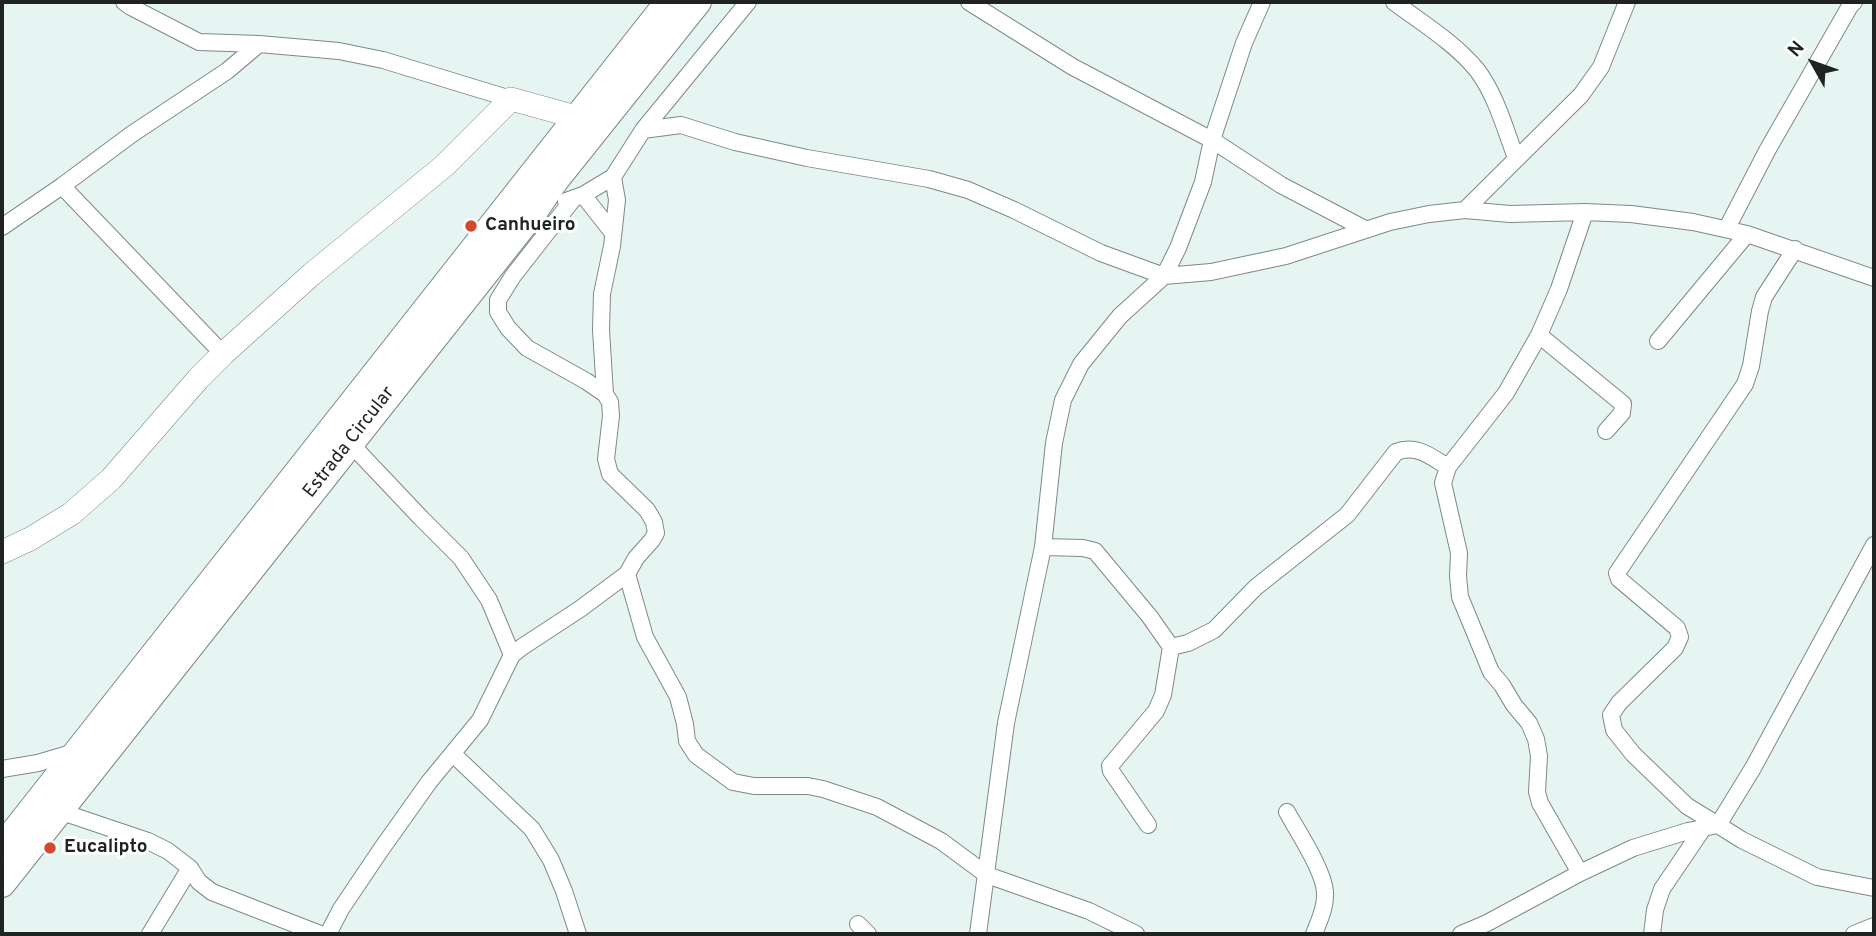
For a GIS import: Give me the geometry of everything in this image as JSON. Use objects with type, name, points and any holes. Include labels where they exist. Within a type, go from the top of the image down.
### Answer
[{"type":"main road","name":"Estrada Circular","points":[[2,847],[668,2]]},
{"type":"main road","name":"Estrada Circular","points":[[2,884],[698,2]]},
{"type":"street","points":[[124,2],[199,41],[339,51],[372,58],[576,117]]},
{"type":"street","points":[[534,212],[579,196],[613,177],[643,130],[748,2]]},
{"type":"street","points":[[969,2],[1073,67],[1212,140],[1281,185],[1366,229]]},
{"type":"street","points":[[978,934],[1006,723],[1043,547],[1055,443],[1063,400],[1081,364],[1120,316],[1164,276],[1203,182],[1212,140],[1244,43],[1262,2]]},
{"type":"street","points":[[1394,2],[1462,54],[1478,72],[1493,98],[1516,159]]},
{"type":"street","points":[[1465,210],[1581,95],[1601,66],[1627,2]]},
{"type":"street","points":[[1727,228],[1850,3]]},
{"type":"street","points":[[2,227],[132,134],[227,71],[259,44]]},
{"type":"street","points":[[2,552],[30,539],[71,513],[111,479],[223,354],[312,274],[444,166],[511,99]]},
{"type":"street","points":[[666,102],[681,125]]},
{"type":"street","points":[[643,130],[681,125],[735,142],[807,158],[929,178],[968,190],[1101,253],[1164,276],[1211,272],[1286,256],[1390,222],[1465,210],[1510,214],[1630,214],[1727,228],[1874,278]]},
{"type":"street","points":[[605,394],[602,294],[617,200],[613,177]]},
{"type":"street","points":[[62,186],[223,354]]},
{"type":"street","points":[[579,196],[613,233]]},
{"type":"street","points":[[328,934],[341,909],[429,782],[480,720],[512,655],[627,574],[656,533],[654,522],[647,510],[610,474],[606,459],[611,416],[610,402],[605,394],[527,348],[508,328],[498,312],[499,300],[513,276],[579,196]]},
{"type":"street","points":[[1580,873],[1540,803],[1537,792],[1539,756],[1536,739],[1529,723],[1491,672],[1460,597],[1459,553],[1443,484],[1448,467],[1506,393],[1539,335],[1559,289],[1585,212]]},
{"type":"street","points":[[1658,341],[1747,234]]},
{"type":"street","points":[[1704,828],[1687,806],[1633,754],[1614,730],[1611,715],[1619,703],[1675,648],[1681,637],[1677,628],[1619,579],[1617,573],[1745,384],[1764,297],[1795,249]]},
{"type":"street","points":[[1539,335],[1623,404],[1622,412],[1606,431]]},
{"type":"street","points":[[349,442],[461,558],[489,600],[512,655]]},
{"type":"street","points":[[1171,647],[1188,643],[1214,630],[1256,587],[1347,514],[1396,452],[1415,448],[1448,467]]},
{"type":"street","points":[[1652,934],[1655,910],[1662,889],[1704,828],[1753,768],[1874,545]]},
{"type":"street","points":[[1043,547],[1095,551],[1150,617],[1171,647],[1163,695],[1156,711],[1111,766],[1111,771],[1148,825]]},
{"type":"street","points":[[627,574],[645,637],[678,697],[687,741],[695,755],[733,782],[754,786],[808,786],[835,792],[877,807],[941,841],[987,876],[1089,911],[1136,934]]},
{"type":"street","points":[[2,769],[38,763],[78,751]]},
{"type":"street","points":[[453,754],[533,829],[551,860],[578,934]]},
{"type":"street","points":[[1687,806],[1704,828]]},
{"type":"street","points":[[60,811],[148,841],[168,851],[190,868],[212,892],[320,934]]},
{"type":"street","points":[[1287,812],[1319,872],[1325,890],[1324,908],[1314,934]]},
{"type":"street","points":[[1461,934],[1633,848],[1704,828],[1742,840],[1817,877],[1874,888]]},
{"type":"street","points":[[150,934],[190,868]]},
{"type":"street","points":[[1854,934],[1874,926]]},
{"type":"place","name":"Canhueiro","points":[[471,226]]},
{"type":"place","name":"Eucalipto","points":[[50,848]]}]
